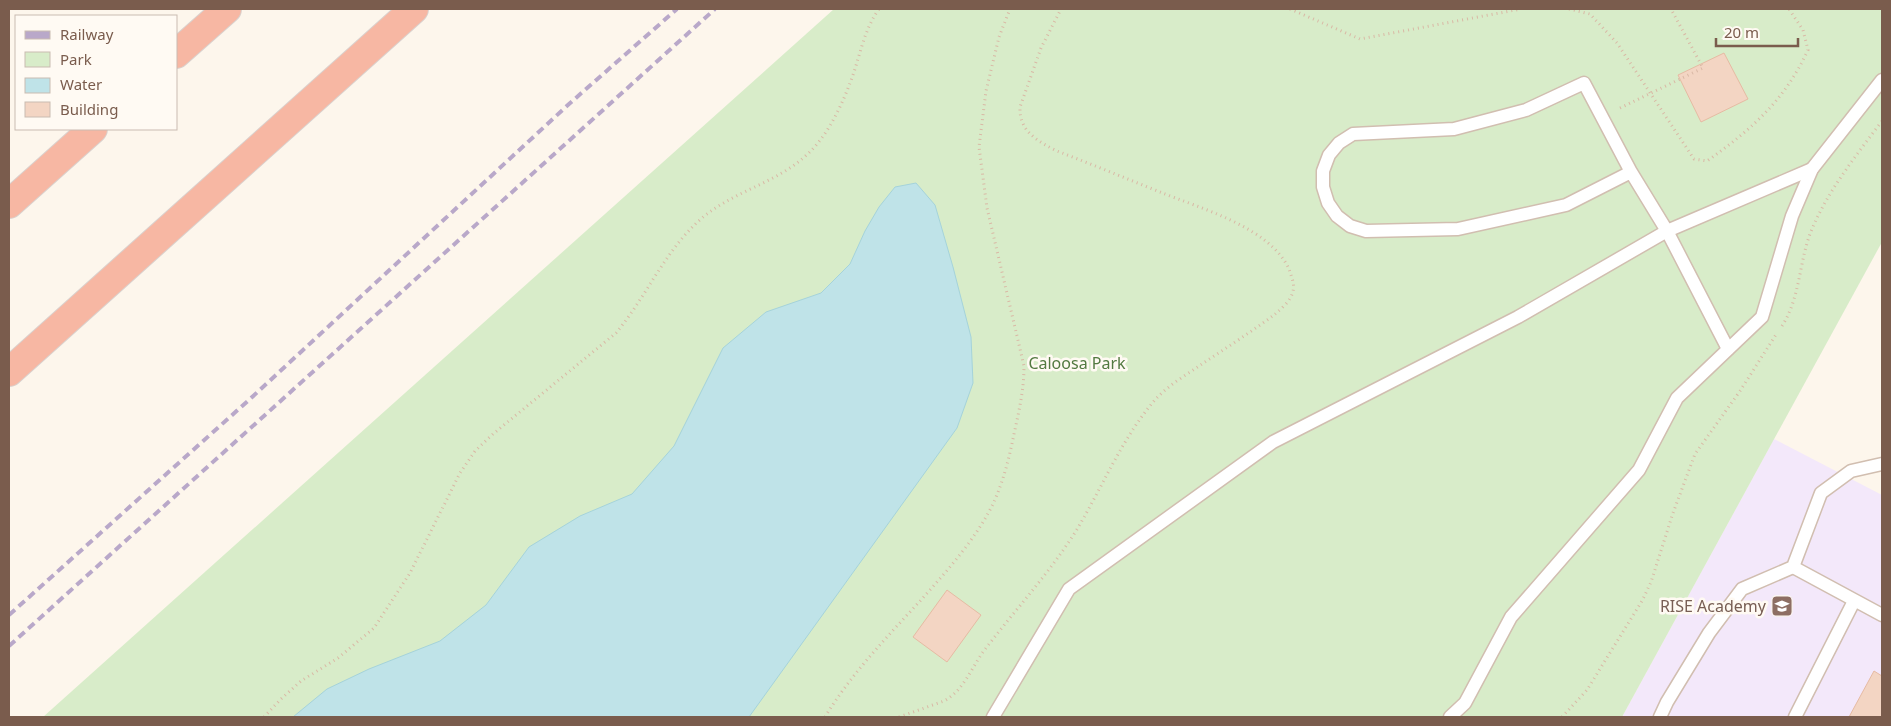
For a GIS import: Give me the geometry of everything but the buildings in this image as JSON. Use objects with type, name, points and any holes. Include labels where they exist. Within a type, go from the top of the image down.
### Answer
[{"type":"highway","points":[[178,52],[227,9]]},
{"type":"highway","points":[[9,372],[414,9]]},
{"type":"highway","points":[[9,204],[92,130]]},
{"type":"lane","points":[[1450,717],[1465,703],[1511,617],[1639,470],[1677,398],[1762,317],[1792,216],[1812,169],[1882,80]]},
{"type":"lane","points":[[1631,172],[1566,205],[1458,229],[1366,231],[1350,226],[1337,216],[1328,203],[1323,187],[1323,171],[1329,155],[1339,143],[1353,134],[1454,129],[1526,110],[1584,83],[1631,172],[1667,231],[1728,349]]},
{"type":"lane","points":[[993,717],[1069,589],[1273,442],[1518,317],[1667,231],[1812,169]]},
{"type":"lane","points":[[1660,717],[1667,702],[1709,633],[1742,589],[1793,568],[1821,493],[1851,471],[1882,464]]},
{"type":"lane","points":[[1793,568],[1882,615]]},
{"type":"lane","points":[[1795,717],[1854,601]]},
{"type":"path","points":[[264,717],[301,681],[338,658],[374,628],[410,573],[460,473],[475,451],[500,428],[616,333],[630,317],[673,247],[702,218],[721,205],[790,169],[808,155],[836,115],[850,82],[862,41],[879,9]]},
{"type":"path","points":[[825,717],[832,705],[882,642],[949,569],[971,539],[992,507],[1002,482],[1009,456],[1024,388],[1024,366],[1013,328],[987,208],[979,147],[986,91],[999,37],[1010,9]]},
{"type":"path","points":[[899,717],[944,702],[961,687],[983,652],[1041,582],[1061,553],[1122,448],[1155,400],[1178,380],[1274,315],[1284,306],[1293,292],[1292,276],[1286,264],[1278,253],[1249,230],[1208,210],[1056,151],[1036,140],[1028,132],[1019,116],[1020,107],[1041,48],[1061,9]]},
{"type":"path","points":[[1290,9],[1360,39],[1520,9]]},
{"type":"path","points":[[1569,9],[1590,14],[1617,43],[1694,159],[1707,161],[1738,139],[1765,115],[1798,72],[1808,50],[1803,30],[1789,9]]},
{"type":"path","points":[[1602,117],[1703,68],[1671,9]]},
{"type":"path","points":[[1562,717],[1588,690],[1642,601],[1651,582],[1673,513],[1695,454],[1740,391],[1786,320],[1798,287],[1809,237],[1818,215],[1839,180],[1882,122]]},
{"type":"shaded area","name":"RISE Academy","points":[[1774,439],[1882,495],[1882,717],[1622,717]]},
{"type":"green space","name":"Caloosa Park","points":[[834,9],[1882,9],[1882,242],[1622,717],[43,717]]},
{"type":"water","points":[[916,183],[935,205],[953,267],[971,337],[973,383],[957,428],[749,717],[293,717],[327,689],[369,669],[440,641],[486,605],[529,547],[580,516],[632,494],[674,446],[723,348],[766,312],[821,293],[850,264],[865,231],[879,207],[895,187]]},
{"type":"railway","points":[[9,615],[250,399],[569,104],[677,9]]},
{"type":"railway","points":[[9,646],[715,9]]},
{"type":"place","name":"RISE Academy","points":[[1782,606]]}]
